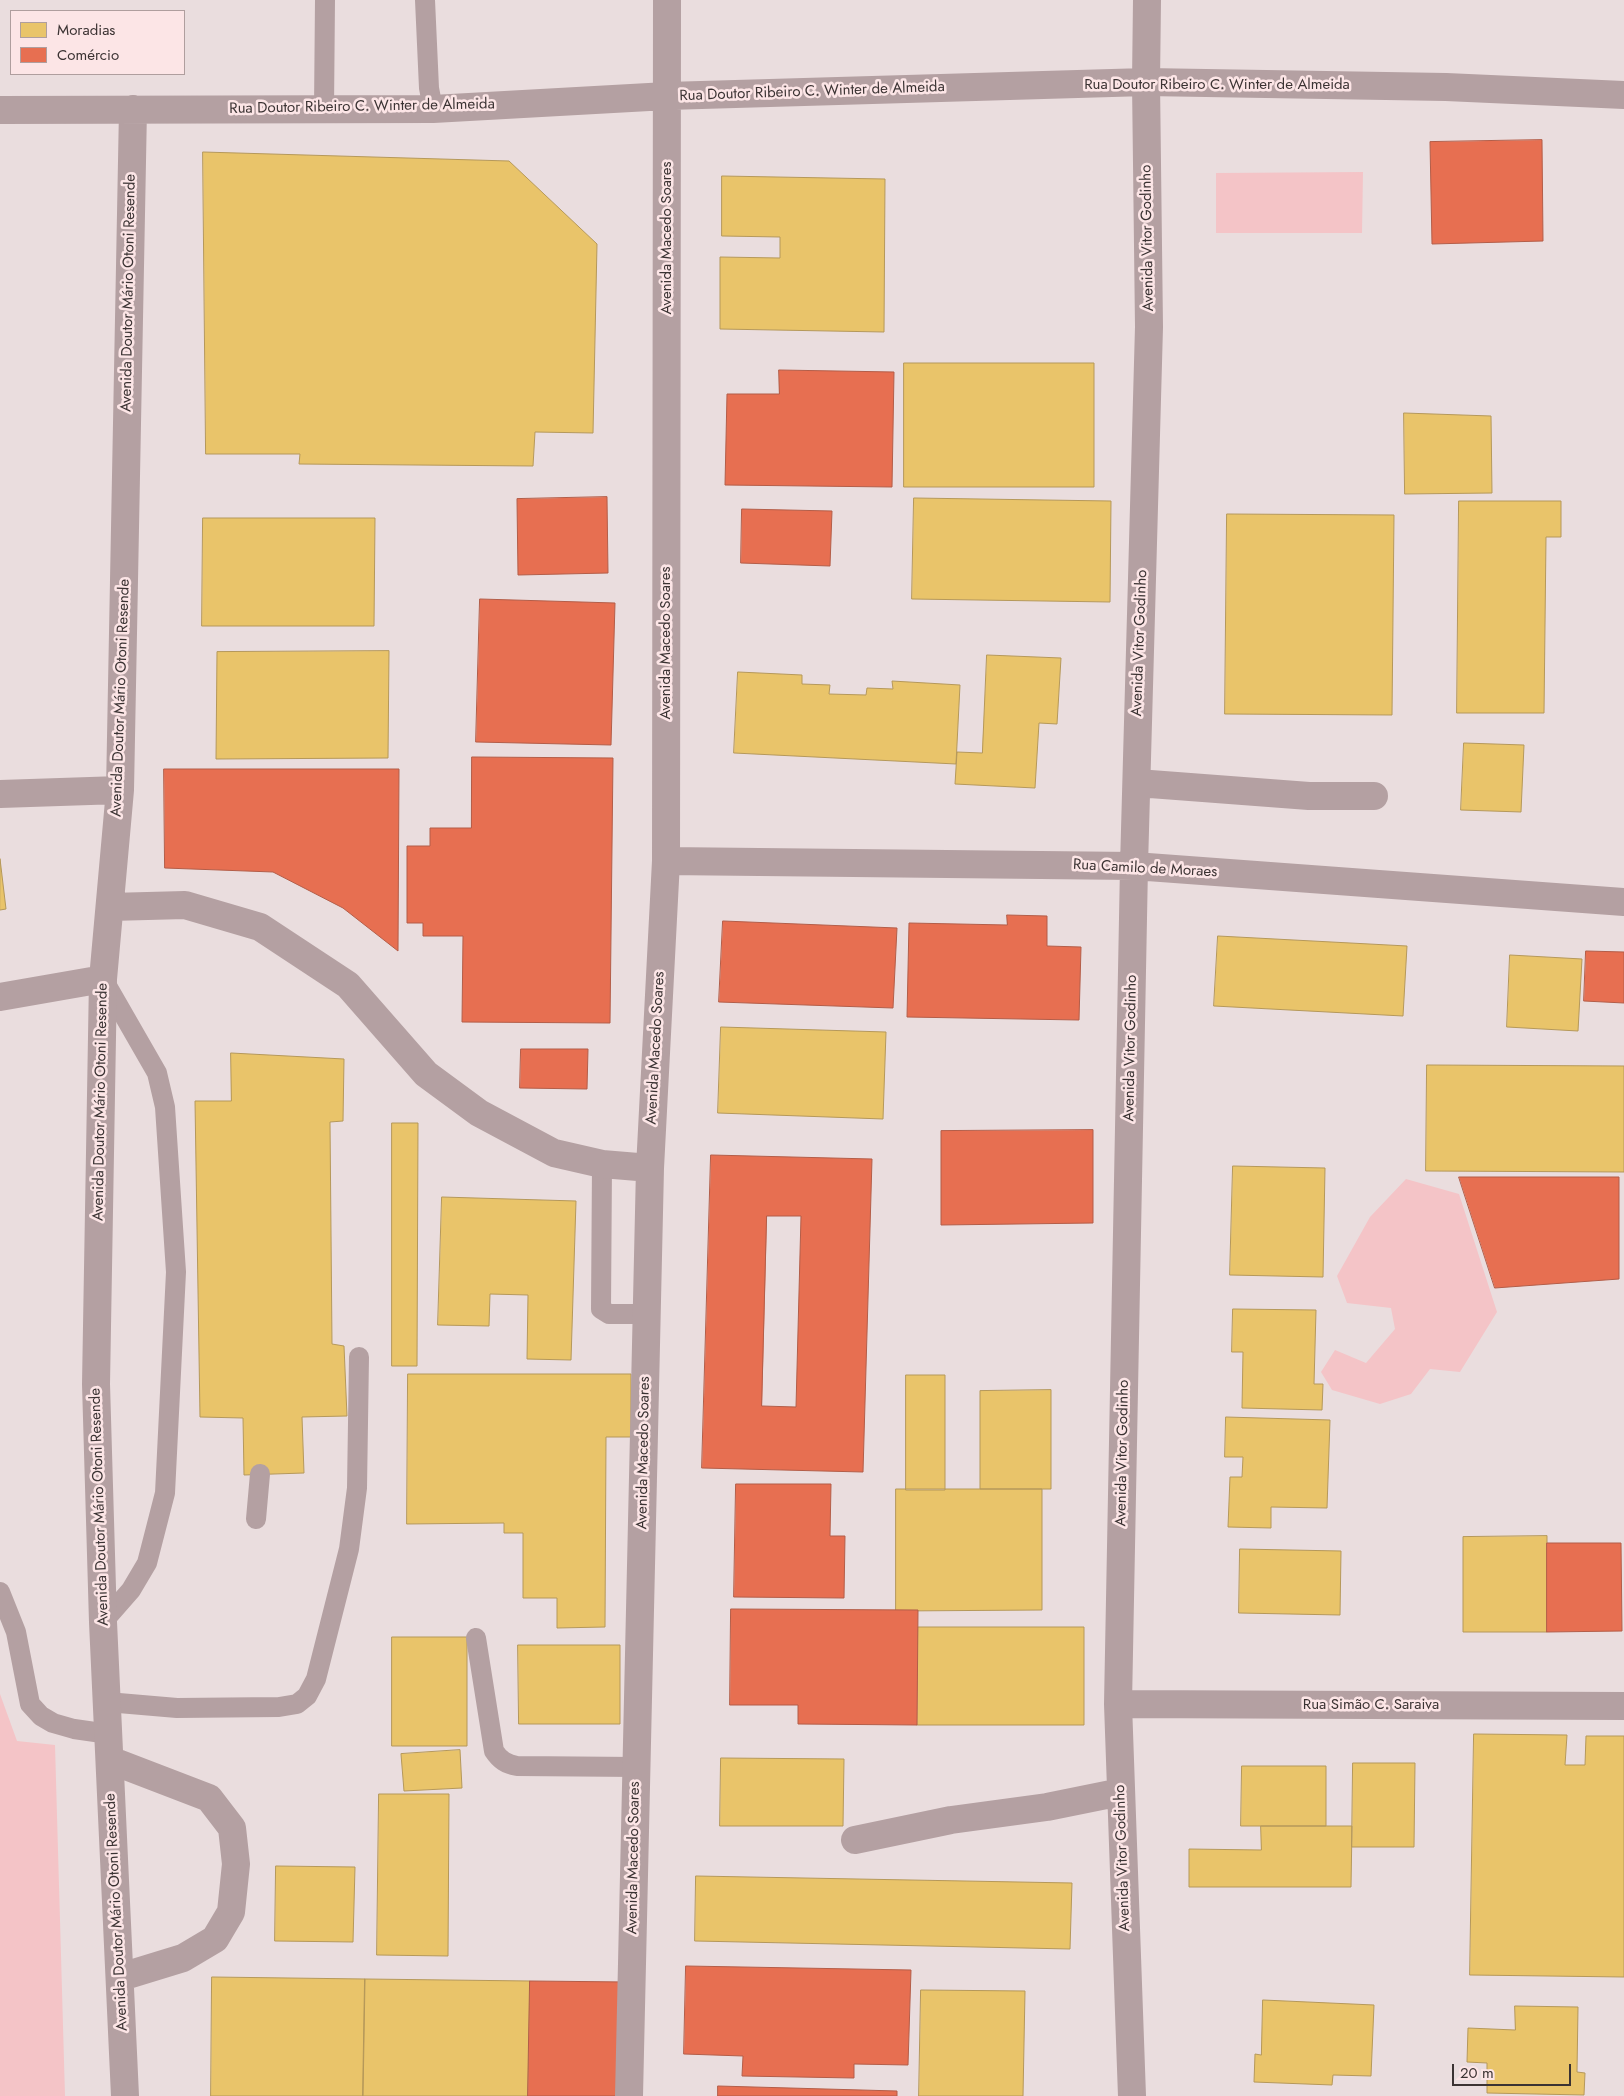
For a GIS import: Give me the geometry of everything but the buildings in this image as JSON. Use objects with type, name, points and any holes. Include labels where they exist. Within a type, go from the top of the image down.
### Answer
[{"type":"street","name":"Avenida Macedo Soares","points":[[629,2096],[650,1168],[666,861],[667,0]]},
{"type":"street","name":"Avenida Vitor Godinho","points":[[1132,2096],[1118,1704],[1134,866],[1149,327],[1146,82],[1147,0]]},
{"type":"street","name":"Rua Doutor Ribeiro C. Winter de Almeida","points":[[0,110],[433,110],[667,96],[1146,82],[1446,87],[1624,95]]},
{"type":"street","name":"Avenida Doutor Mário Otoni Resende","points":[[125,2096],[121,1977],[103,1622],[96,1384],[103,980],[120,790],[133,109]]},
{"type":"street","points":[[1137,783],[1310,796],[1374,796]]},
{"type":"street","points":[[0,794],[120,790]]},
{"type":"street","name":"Rua Camilo de Moraes","points":[[666,861],[1134,866],[1624,902]]},
{"type":"street","points":[[110,906],[184,906],[260,927],[348,984],[426,1074],[479,1113],[554,1153],[602,1164],[650,1168]]},
{"type":"street","points":[[0,997],[103,980]]},
{"type":"street","name":"Rua Simão C. Saraiva","points":[[1118,1704],[1624,1706]]},
{"type":"street","points":[[109,1747],[208,1798],[232,1828],[236,1864],[232,1912],[216,1939],[183,1958],[121,1977]]},
{"type":"street","points":[[855,1840],[951,1820],[1047,1807],[1120,1792]]},
{"type":"lane","points":[[324,109],[325,0]]},
{"type":"lane","points":[[425,0],[429,88],[433,110]]},
{"type":"lane","points":[[103,980],[157,1073],[165,1107],[176,1272],[164,1493],[147,1563],[131,1590],[103,1622]]},
{"type":"lane","points":[[602,1164],[601,1309],[609,1314],[648,1314]]},
{"type":"lane","points":[[107,1702],[177,1708],[279,1707],[297,1704],[307,1696],[316,1679],[349,1549],[358,1488],[359,1356]]},
{"type":"lane","points":[[256,1518],[260,1474]]},
{"type":"lane","points":[[0,1592],[16,1632],[30,1704],[41,1716],[53,1723],[74,1729],[109,1747]]},
{"type":"lane","points":[[476,1638],[494,1751],[499,1758],[508,1764],[517,1766],[636,1767]]},
{"type":"shaded area","points":[[1363,172],[1362,233],[1216,233],[1216,173]]},
{"type":"shaded area","points":[[1406,1179],[1459,1194],[1497,1312],[1460,1372],[1430,1369],[1411,1394],[1380,1404],[1332,1390],[1321,1372],[1335,1350],[1366,1363],[1395,1329],[1391,1308],[1347,1303],[1337,1276],[1370,1217]]},
{"type":"shaded area","points":[[0,1694],[17,1741],[55,1745],[65,2096],[0,2096]]}]
